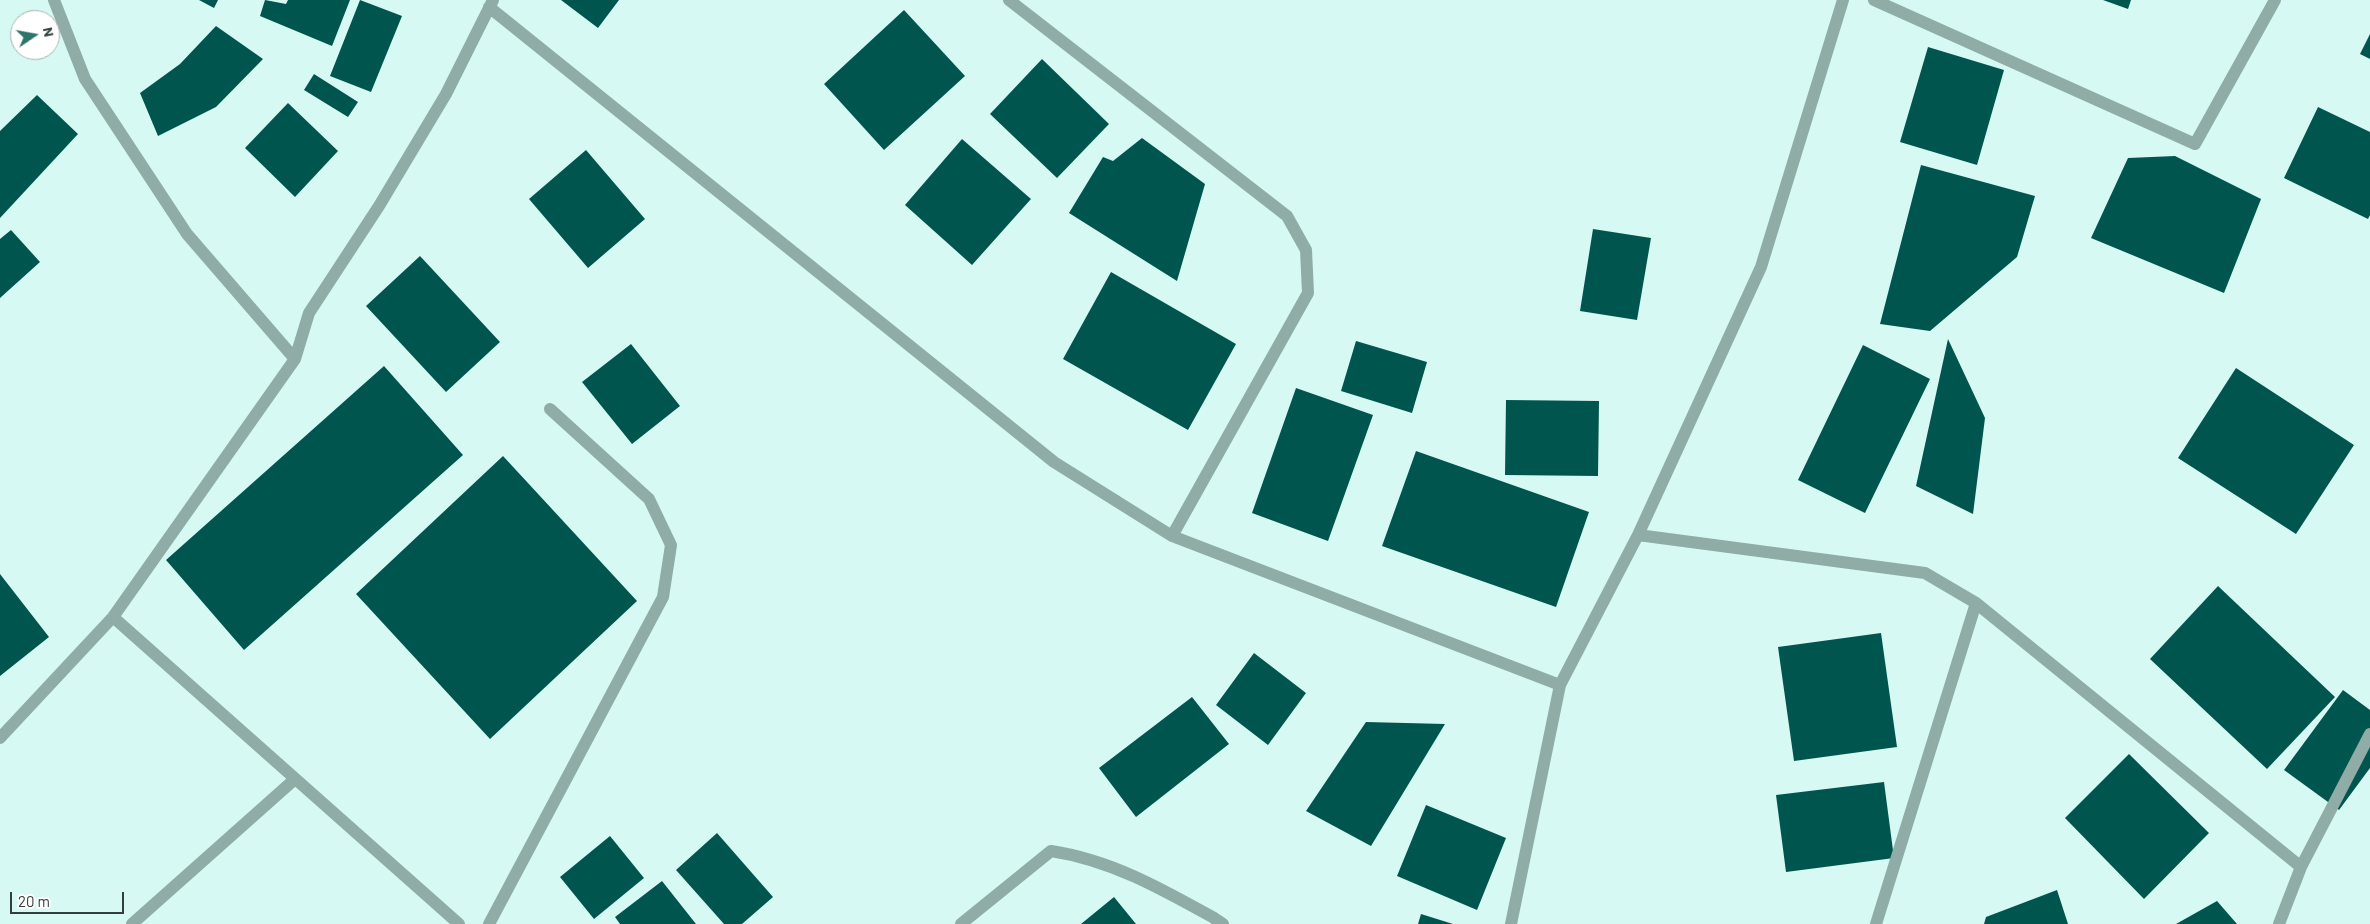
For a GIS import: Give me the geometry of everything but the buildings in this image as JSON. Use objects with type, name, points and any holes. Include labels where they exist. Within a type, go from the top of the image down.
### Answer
[{"type":"street","points":[[54,0],[85,79],[187,234],[294,359]]},
{"type":"street","points":[[1009,0],[1287,216],[1306,250],[1308,292],[1172,536]]},
{"type":"street","points":[[1511,924],[1560,685],[1638,535],[1761,267],[1843,0]]},
{"type":"street","points":[[1874,0],[2195,144],[2275,0]]},
{"type":"street","points":[[0,738],[113,617],[294,359],[309,313],[379,206],[446,94],[491,3],[1054,462],[1172,536],[1560,685]]},
{"type":"street","points":[[493,923],[663,597],[671,545],[649,499],[550,409]]},
{"type":"street","points":[[1638,535],[1925,573],[1976,603],[2301,867]]},
{"type":"street","points":[[1876,924],[1976,603]]},
{"type":"street","points":[[113,617],[459,924]]},
{"type":"street","points":[[2279,924],[2301,867],[2370,734]]},
{"type":"street","points":[[132,924],[295,779]]},
{"type":"street","points":[[961,924],[1050,851],[1078,855],[1145,879],[1219,921]]}]
